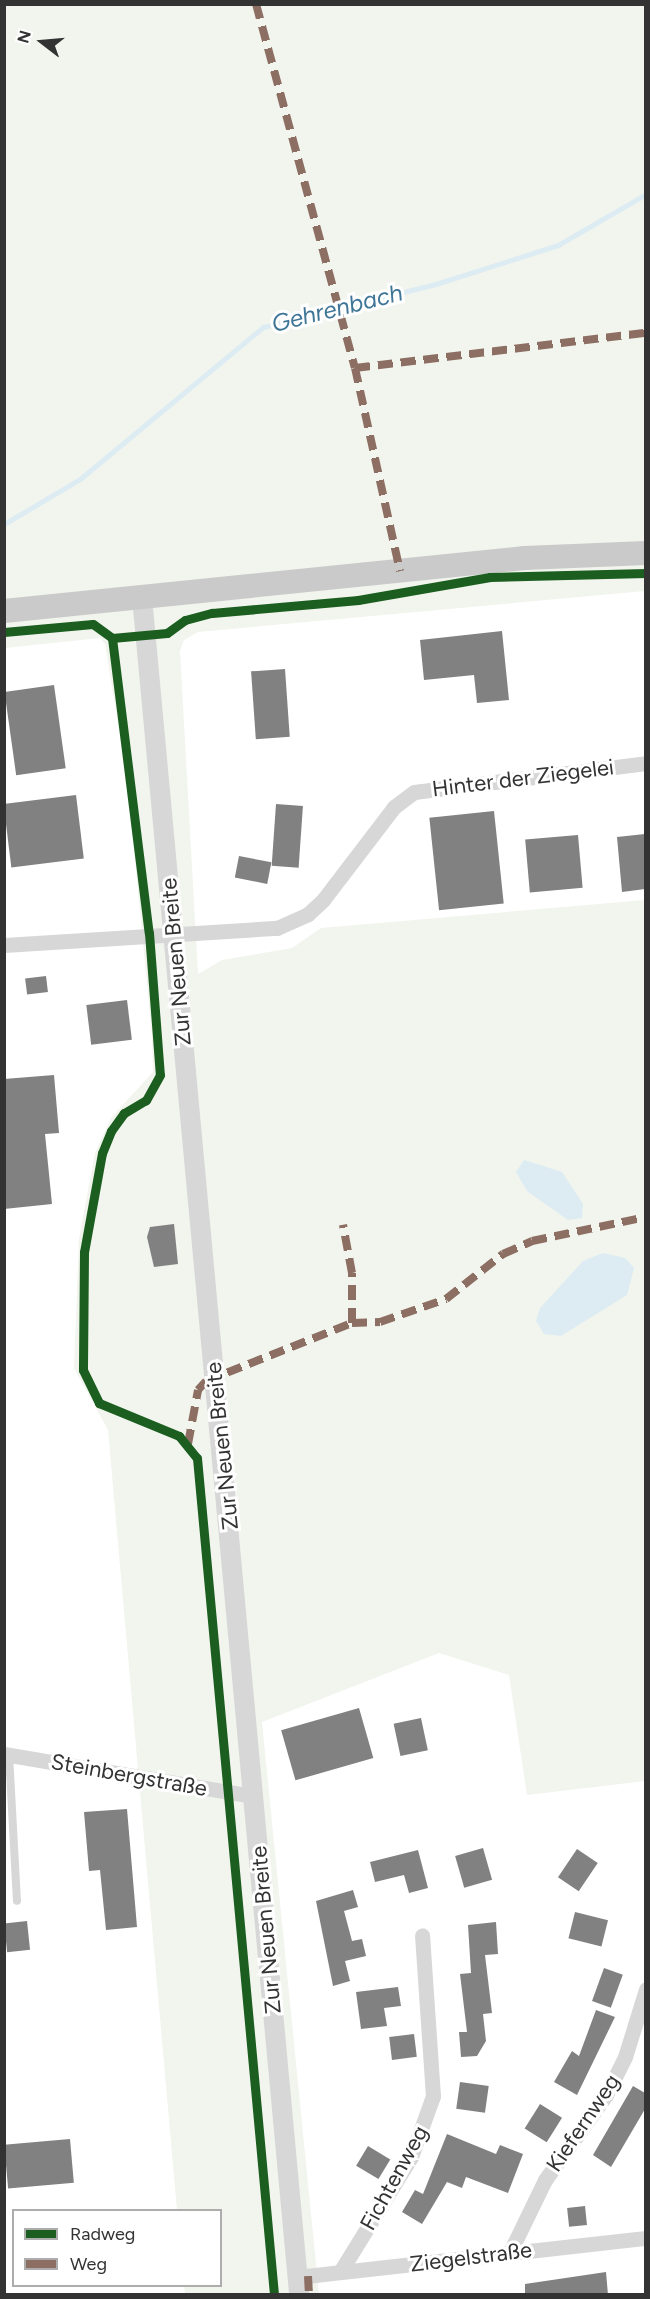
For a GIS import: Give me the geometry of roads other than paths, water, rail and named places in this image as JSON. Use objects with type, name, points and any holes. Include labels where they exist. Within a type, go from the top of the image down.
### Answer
[{"type":"main road","points":[[4,611],[525,558],[645,553]]},
{"type":"street","name":"Zur Neuen Breite","points":[[142,597],[298,2286]]},
{"type":"street","name":"Hinter der Ziegelei","points":[[4,945],[293,923],[323,900],[394,807],[414,792],[645,763]]},
{"type":"street","name":"Steinbergstraße","points":[[7,1754],[253,1796]]},
{"type":"street","name":"Fichtenweg","points":[[340,2272],[411,2157],[433,2096],[422,1935]]},
{"type":"street","name":"Kiefernweg","points":[[510,2252],[545,2180],[606,2095],[625,2057],[645,1989]]},
{"type":"street","name":"Ziegelstraße","points":[[298,2286],[340,2272],[645,2238]]},
{"type":"lane","points":[[7,1754],[17,1901]]},
{"type":"waterway","name":"Gehrenbach","points":[[4,524],[80,479],[263,327],[439,283],[558,245],[646,194]]}]
